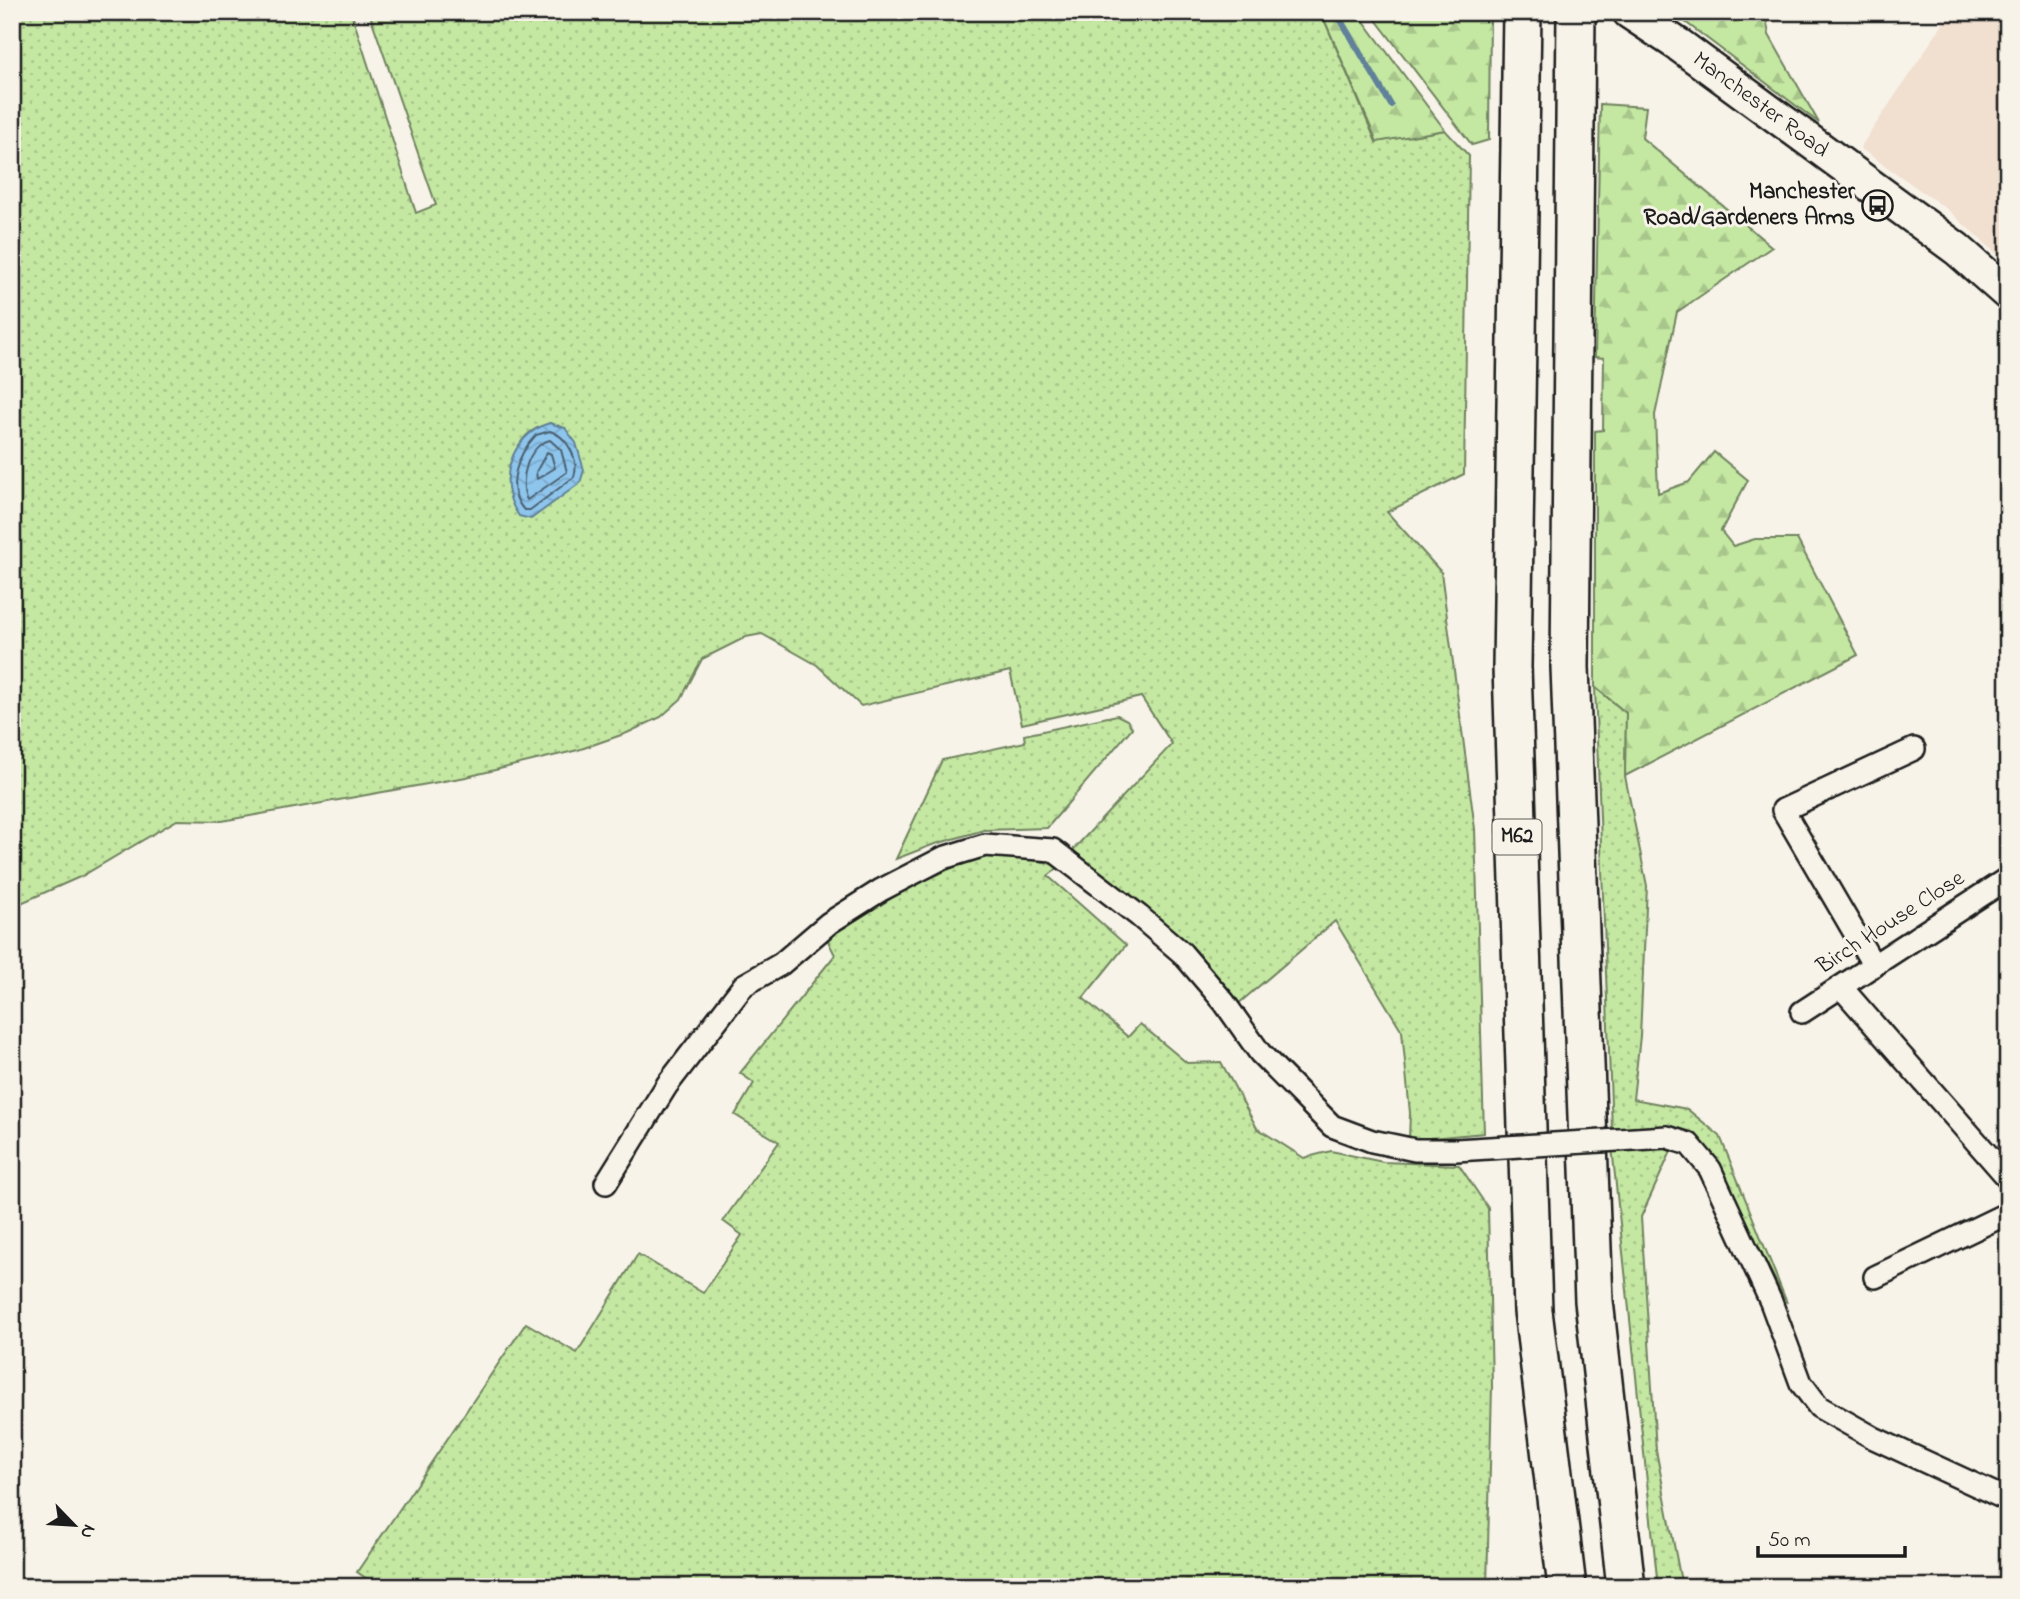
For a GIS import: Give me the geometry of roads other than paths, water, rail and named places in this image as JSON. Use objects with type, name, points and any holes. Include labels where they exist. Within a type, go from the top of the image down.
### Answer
[{"type":"highway","name":"M62","points":[[1521,12],[1512,681],[1533,1311],[1567,1587]]},
{"type":"highway","points":[[1576,12],[1573,90],[1570,667],[1594,1301],[1626,1587]]},
{"type":"main road","name":"Manchester Road","points":[[1629,12],[1679,45],[1957,249],[2008,294]]},
{"type":"street","points":[[1874,966],[1783,810],[1914,749]]},
{"type":"street","points":[[606,1182],[667,1085],[744,985],[781,964],[830,923],[881,890],[943,858],[985,845],[1031,846],[1053,850],[1182,953],[1224,1002],[1260,1053],[1332,1126],[1372,1141],[1404,1148],[1457,1150],[1667,1137],[1689,1144],[1710,1168],[1771,1302],[1801,1382],[1819,1407],[1874,1438],[2008,1500]]},
{"type":"street","name":"Birch House Close","points":[[1802,1012],[2008,878]]},
{"type":"street","points":[[1841,987],[2008,1178]]},
{"type":"street","points":[[1875,1277],[2008,1213]]},
{"type":"water","points":[[550,423],[565,428],[576,443],[584,470],[580,483],[531,519],[519,516],[508,489],[511,461],[525,438]]},
{"type":"waterway","points":[[1336,12],[1391,105]]},
{"type":"place","name":"Manchester Road/Gardeners Arms","points":[[1878,205]]}]
